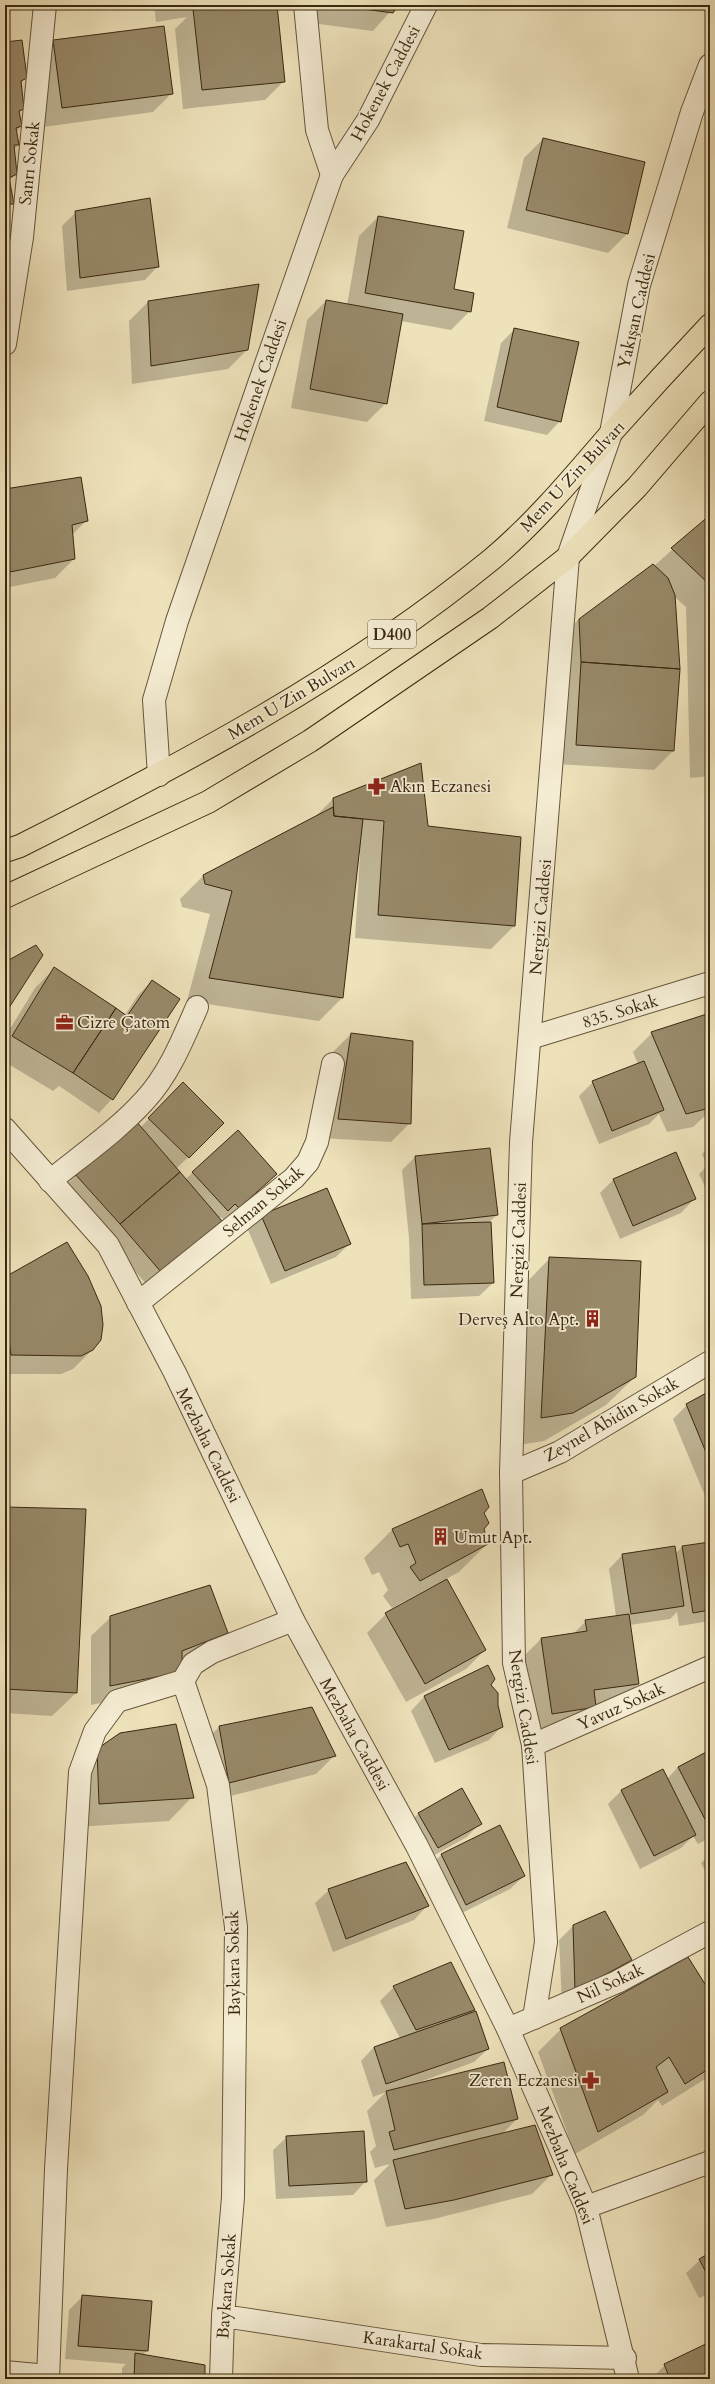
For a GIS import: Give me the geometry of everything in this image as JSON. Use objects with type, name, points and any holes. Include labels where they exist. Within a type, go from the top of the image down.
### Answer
[{"type":"main road","name":"Mem U Zin Bulvarı","points":[[5,851],[20,846],[159,775],[298,698],[398,630],[492,558],[553,501],[611,433],[710,325]]},
{"type":"main road","name":"D400","points":[[5,897],[208,802],[310,741],[490,618],[568,558],[637,487],[710,402]]},
{"type":"street","name":"Sanrı Sokak","points":[[5,344],[22,238],[45,5]]},
{"type":"street","points":[[305,5],[317,130],[332,175]]},
{"type":"street","name":"Hokenek Caddesi","points":[[159,775],[154,700],[177,621],[332,175],[368,120],[426,5]]},
{"type":"street","name":"Yakışan Caddesi","points":[[568,558],[611,433],[639,285],[692,112],[710,65]]},
{"type":"street","name":"Nergizi Caddesi","points":[[534,2018],[546,1942],[533,1745],[514,1663],[511,1473],[521,1142],[568,558]]},
{"type":"street","name":"835. Sokak","points":[[530,1038],[710,983]]},
{"type":"street","points":[[50,1181],[102,1140],[146,1100],[175,1057],[196,1007]]},
{"type":"street","name":"Selman Sokak","points":[[138,1303],[294,1178],[308,1162],[317,1142],[333,1064]]},
{"type":"street","name":"Mezbaha Caddesi","points":[[5,1129],[108,1245],[175,1373],[293,1620],[417,1846],[508,2029],[586,2207],[625,2358],[628,2379]]},
{"type":"street","name":"Zeynel Abidin Sokak","points":[[511,1473],[560,1452],[710,1362]]},
{"type":"street","points":[[5,2372],[48,2378],[56,2169],[80,1772],[95,1731],[118,1701],[184,1681],[193,1664],[212,1652],[293,1620]]},
{"type":"street","name":"Yavuz Sokak","points":[[533,1745],[710,1667]]},
{"type":"street","name":"Baykara Sokak","points":[[184,1681],[218,1785],[236,1927],[233,2197],[223,2316],[221,2379]]},
{"type":"street","name":"Nil Sokak","points":[[508,2029],[617,1982],[710,1932]]},
{"type":"street","points":[[586,2207],[710,2162]]},
{"type":"street","name":"Karakartal Sokak","points":[[223,2316],[481,2354],[625,2358]]},
{"type":"building","points":[[238,5],[277,5],[285,82],[202,90],[193,9]]},
{"type":"building","points":[[335,5],[398,5],[393,13]]},
{"type":"building","points":[[164,26],[173,94],[62,108],[53,40]]},
{"type":"building","points":[[22,40],[27,78],[21,81],[24,109],[19,111],[22,126],[16,128],[19,145],[14,145],[17,174],[9,178],[14,204],[6,204],[9,221],[5,222],[5,42]]},
{"type":"building","points":[[543,138],[645,162],[628,234],[526,210]]},
{"type":"building","points":[[150,198],[159,267],[80,278],[75,211]]},
{"type":"building","points":[[378,216],[464,231],[454,289],[474,293],[471,312],[365,293]]},
{"type":"building","points":[[259,284],[248,350],[151,366],[148,301]]},
{"type":"building","points":[[326,300],[403,314],[387,404],[310,389]]},
{"type":"building","points":[[514,328],[579,342],[561,422],[497,407]]},
{"type":"building","points":[[81,477],[88,521],[72,525],[75,559],[5,573],[5,489]]},
{"type":"building","points":[[710,515],[710,643],[709,584],[671,548]]},
{"type":"building","points":[[653,564],[668,578],[675,595],[680,669],[581,662],[579,619]]},
{"type":"building","points":[[581,662],[680,669],[674,751],[576,745]]},
{"type":"building","points":[[421,763],[428,826],[521,837],[515,926],[378,915],[384,821],[334,816],[333,798]]},
{"type":"building","points":[[333,807],[334,816],[363,819],[343,998],[209,978],[232,891],[205,884],[203,875]]},
{"type":"building","points":[[36,945],[43,955],[5,1014],[5,962]]},
{"type":"building","name":"Cizre Çatom","points":[[54,967],[116,1008],[73,1073],[12,1036]]},
{"type":"building","points":[[152,980],[180,999],[113,1100],[73,1073],[116,1008],[127,1016]]},
{"type":"building","points":[[710,1013],[710,1108],[686,1114],[651,1032]]},
{"type":"building","points":[[351,1033],[413,1041],[411,1124],[338,1119]]},
{"type":"building","points":[[644,1061],[664,1110],[612,1131],[592,1081]]},
{"type":"building","points":[[183,1082],[224,1123],[189,1158],[148,1118]]},
{"type":"building","points":[[136,1121],[180,1172],[120,1224],[75,1174]]},
{"type":"building","points":[[238,1130],[277,1174],[239,1208],[235,1204],[228,1211],[192,1172]]},
{"type":"building","points":[[490,1148],[498,1215],[422,1224],[415,1156]]},
{"type":"building","points":[[676,1152],[696,1199],[633,1226],[613,1179]]},
{"type":"building","points":[[180,1172],[222,1221],[161,1272],[120,1224]]},
{"type":"building","points":[[327,1188],[351,1244],[285,1271],[261,1215]]},
{"type":"building","points":[[491,1222],[494,1283],[424,1285],[422,1224]]},
{"type":"building","points":[[67,1242],[88,1276],[101,1306],[103,1325],[101,1340],[93,1350],[81,1356],[11,1355],[5,1310],[5,1277]]},
{"type":"building","name":"Derveş Alto Apt.","points":[[549,1257],[641,1261],[636,1377],[573,1413],[541,1418]]},
{"type":"building","points":[[710,1391],[710,1462],[686,1404]]},
{"type":"building","name":"Umut Apt.","points":[[482,1489],[489,1507],[484,1513],[489,1523],[484,1529],[488,1544],[420,1581],[410,1567],[416,1563],[408,1544],[400,1547],[392,1529]]},
{"type":"building","points":[[5,1507],[86,1509],[77,1693],[5,1689]]},
{"type":"building","points":[[710,1542],[710,1610],[693,1613],[682,1546]]},
{"type":"building","points":[[675,1546],[684,1606],[631,1614],[622,1554]]},
{"type":"building","points":[[447,1579],[486,1650],[425,1684],[385,1613]]},
{"type":"building","points":[[210,1585],[228,1633],[182,1651],[182,1672],[110,1686],[110,1616]]},
{"type":"building","points":[[629,1614],[639,1684],[594,1690],[596,1707],[552,1714],[541,1638],[587,1631],[585,1620]]},
{"type":"building","points":[[488,1665],[495,1679],[491,1685],[498,1693],[498,1705],[503,1727],[449,1750],[424,1696]]},
{"type":"building","points":[[312,1707],[336,1756],[229,1783],[219,1726]]},
{"type":"building","points":[[176,1724],[194,1798],[99,1804],[97,1749],[120,1733]]},
{"type":"building","points":[[710,1750],[710,1829],[678,1767]]},
{"type":"building","points":[[663,1769],[696,1835],[654,1856],[621,1790]]},
{"type":"building","points":[[462,1788],[482,1824],[438,1848],[418,1813]]},
{"type":"building","points":[[500,1825],[525,1876],[466,1905],[441,1854]]},
{"type":"building","points":[[406,1862],[429,1906],[346,1939],[328,1889]]},
{"type":"building","points":[[605,1911],[632,1960],[575,1991],[573,1925]]},
{"type":"building","points":[[688,1957],[710,1992],[710,2068],[685,2084],[669,2057],[656,2067],[668,2092],[598,2132],[560,2028]]},
{"type":"building","points":[[451,1962],[475,2010],[416,2030],[393,1986]]},
{"type":"building","points":[[476,2011],[489,2049],[386,2084],[374,2047]]},
{"type":"building","points":[[504,2062],[518,2119],[394,2150],[389,2132],[395,2130],[386,2091]]},
{"type":"building","points":[[535,2125],[553,2175],[454,2200],[405,2209],[393,2160]]},
{"type":"building","points":[[364,2131],[367,2182],[289,2186],[286,2136]]},
{"type":"building","points":[[710,2253],[710,2280],[699,2259]]},
{"type":"building","points":[[82,2295],[152,2301],[148,2351],[78,2346]]},
{"type":"building","points":[[710,2342],[710,2379],[670,2379],[664,2364]]},
{"type":"building","points":[[135,2353],[205,2365],[205,2379],[134,2379]]},
{"type":"place","name":"Akın Eczanesi","points":[[377,786]]},
{"type":"place","name":"Cizre Çatom","points":[[64,1022]]},
{"type":"place","name":"Derveş Alto Apt.","points":[[592,1319]]},
{"type":"place","name":"Umut Apt.","points":[[441,1537]]},
{"type":"place","name":"Zeren Eczanesi","points":[[591,2080]]}]
